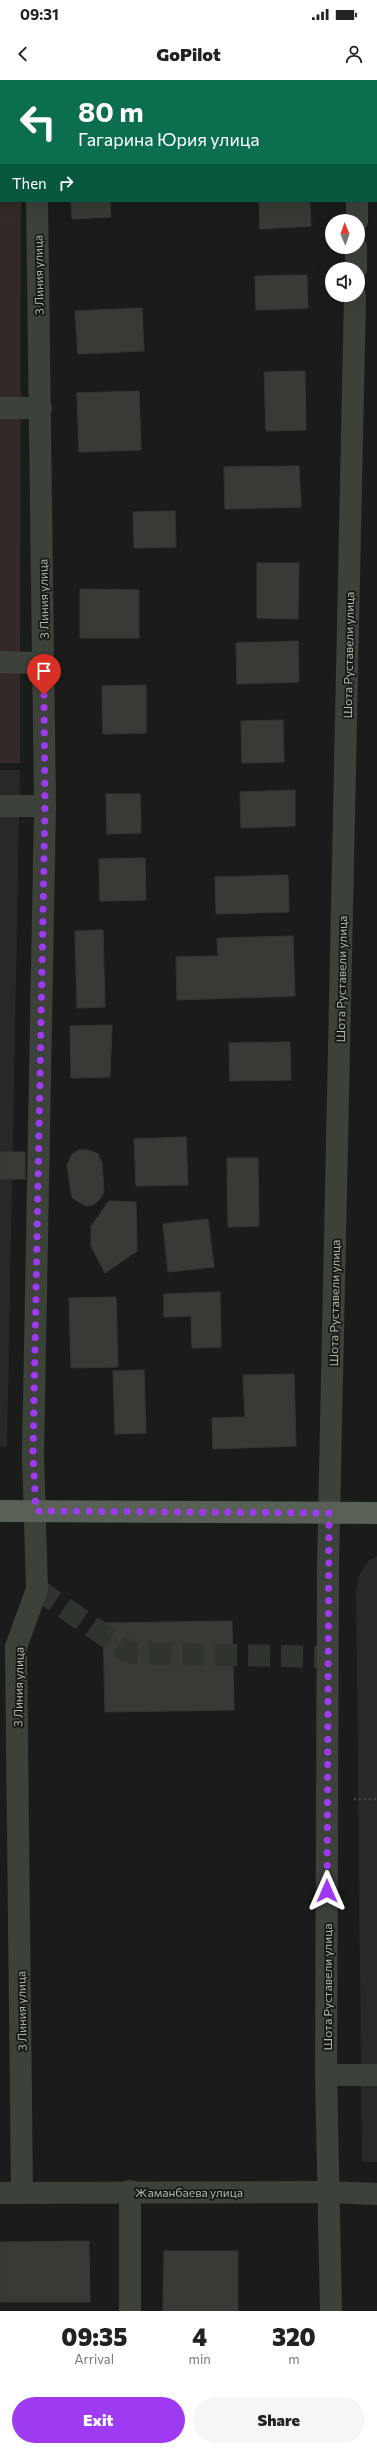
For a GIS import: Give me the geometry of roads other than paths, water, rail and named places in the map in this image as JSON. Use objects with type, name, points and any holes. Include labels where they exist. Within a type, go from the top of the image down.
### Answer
[{"type":"main road","points":[[0,1511],[377,1513]]},
{"type":"street","name":"3 Линия улица","points":[[22,2193],[16,1647],[37,1590],[36,1511],[33,1455],[45,806],[41,408],[37,202]]},
{"type":"street","points":[[357,202],[357,214]]},
{"type":"street","name":"Шота Руставели улица","points":[[331,2311],[326,2075],[329,1513],[355,302]]},
{"type":"street","points":[[0,408],[41,408]]},
{"type":"street","points":[[0,662],[44,663]]},
{"type":"street","points":[[0,806],[45,806]]},
{"type":"street","points":[[326,2075],[377,2075]]},
{"type":"street","points":[[130,2192],[130,2311]]},
{"type":"street","name":"Жаманбаева улица","points":[[0,2193],[329,2192],[377,2194]]},
{"type":"tunnel","points":[[37,1589],[130,1653],[328,1657]]}]
